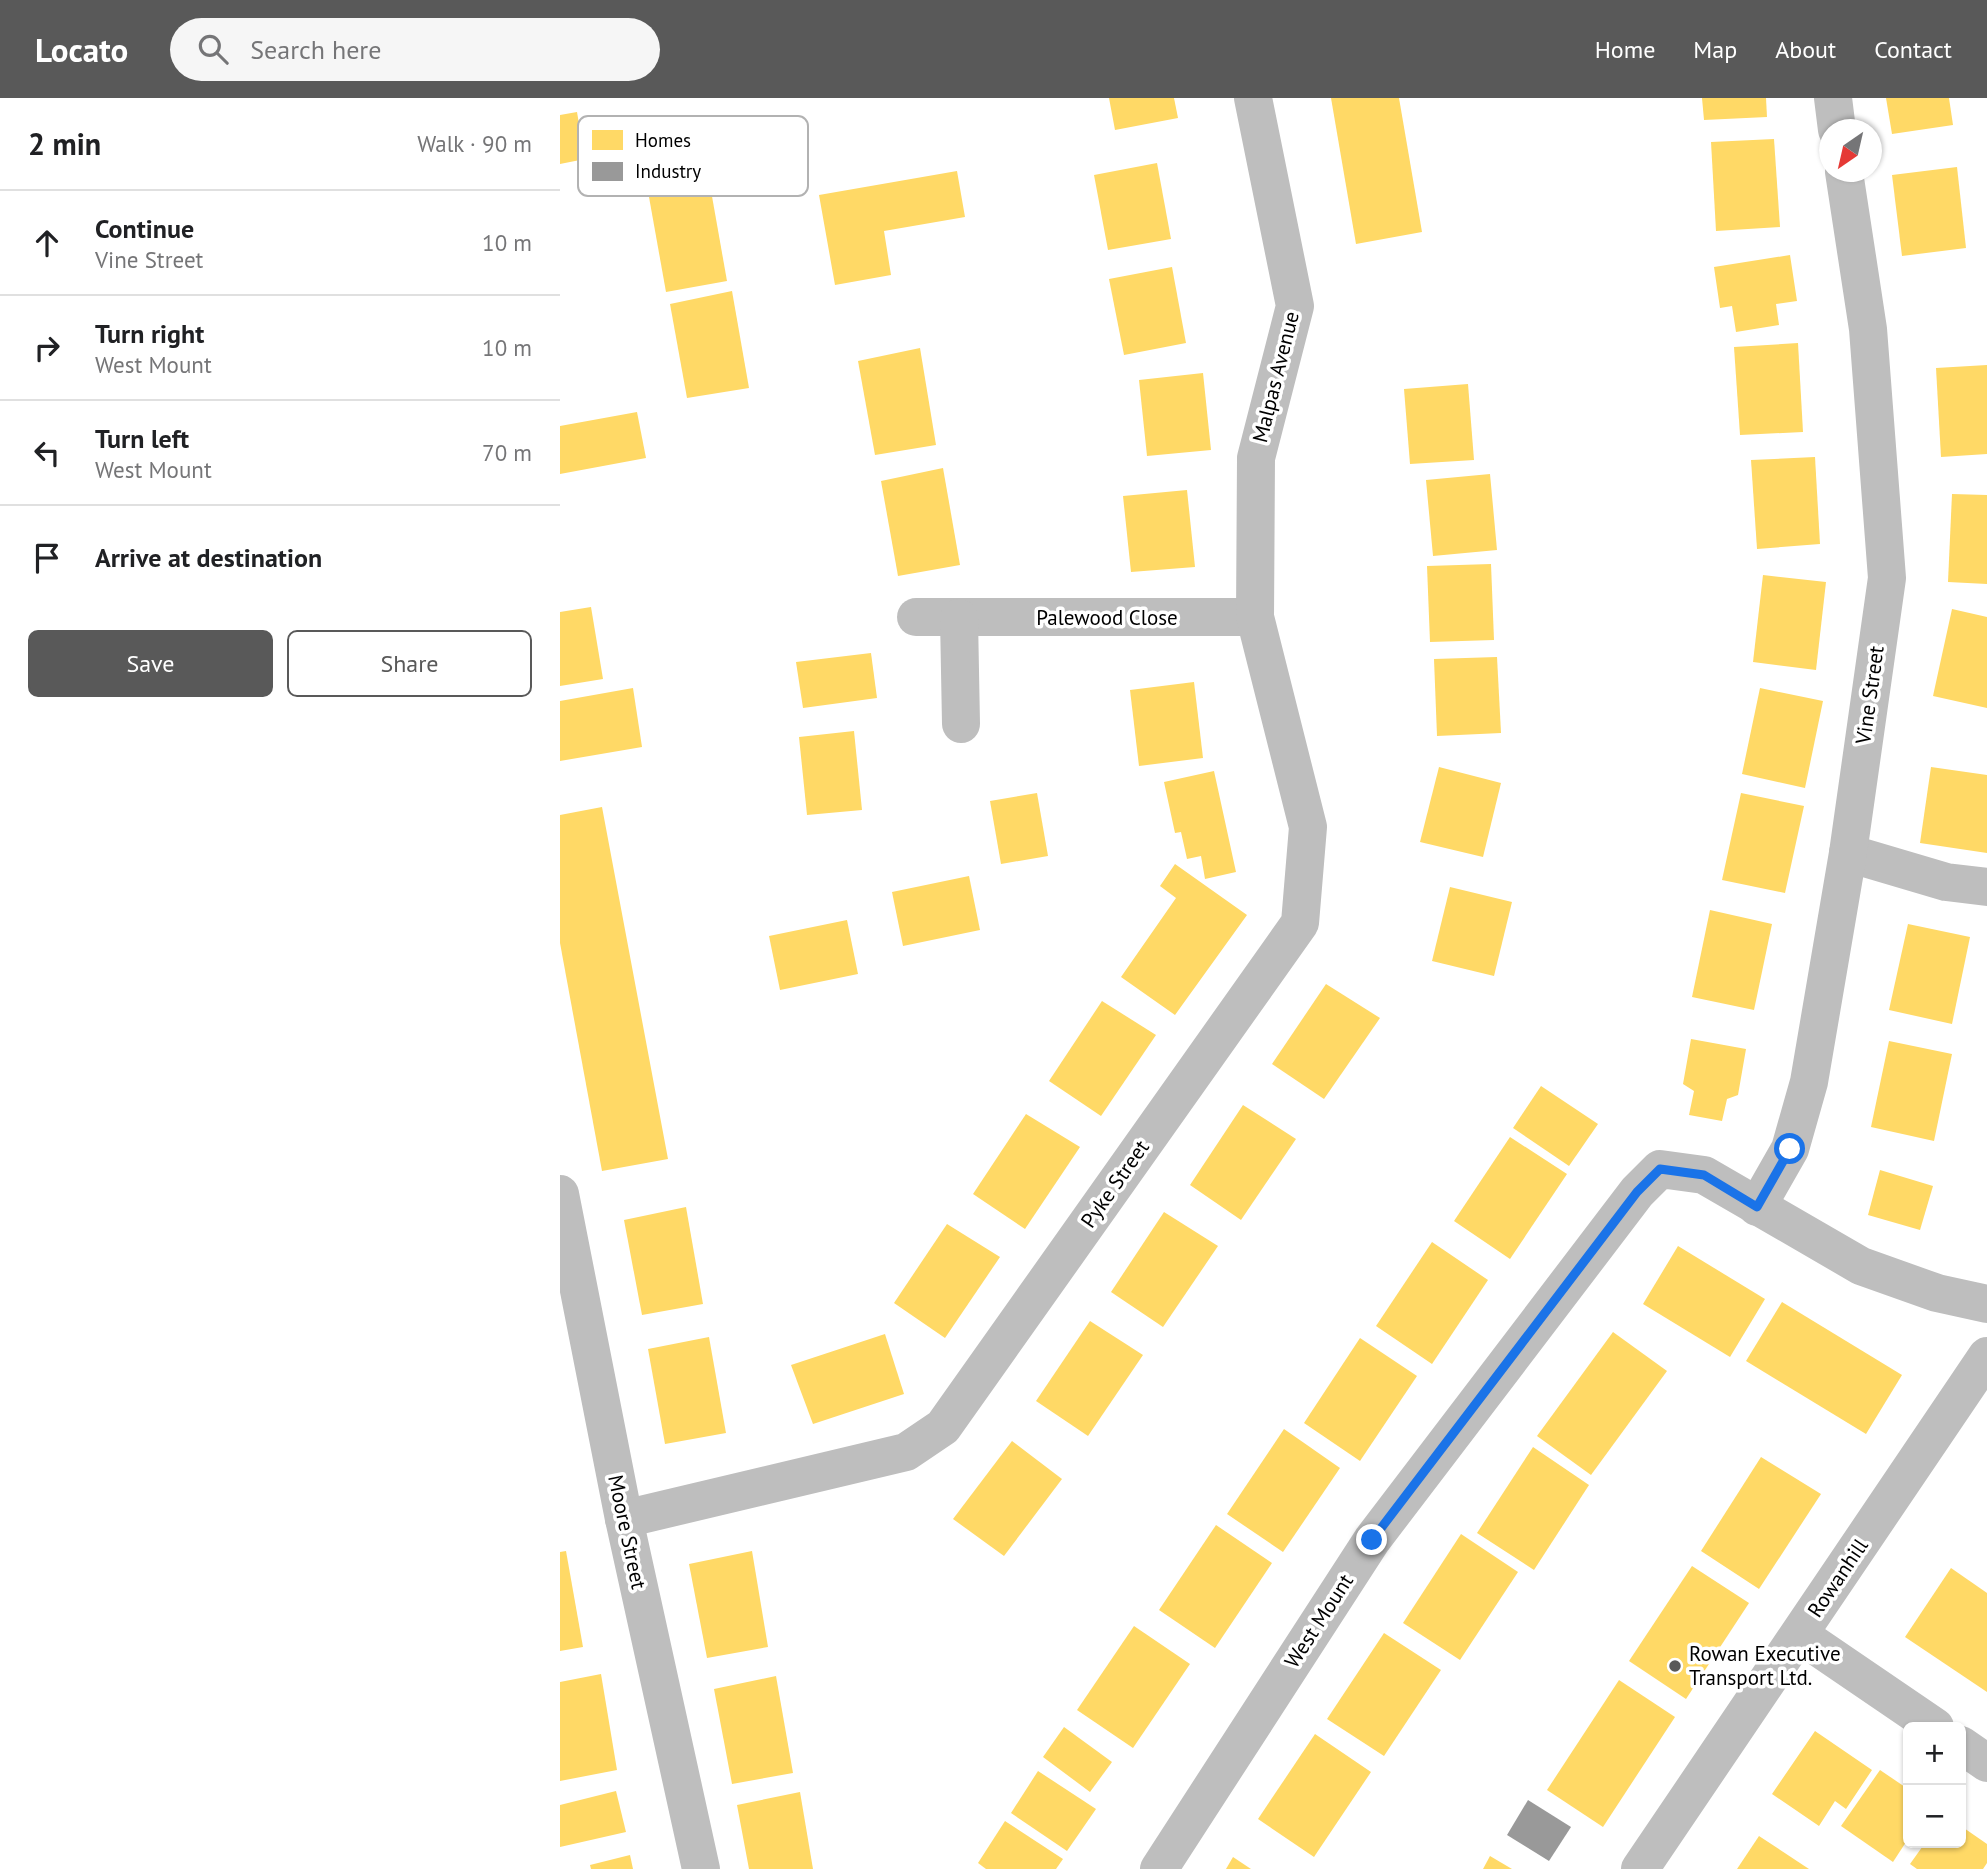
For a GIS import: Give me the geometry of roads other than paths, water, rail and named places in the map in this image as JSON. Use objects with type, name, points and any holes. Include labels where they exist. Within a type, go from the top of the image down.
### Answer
[{"type":"street","name":"Malpas Avenue","points":[[1253,98],[1295,306],[1256,458],[1255,617]]},
{"type":"street","points":[[1833,98],[1836,119]]},
{"type":"street","name":"Vine Street","points":[[1757,1207],[1790,1149],[1809,1082],[1848,853],[1887,578],[1868,329],[1846,182]]},
{"type":"street","name":"Palewood Close","points":[[916,617],[1255,617]]},
{"type":"street","name":"Pyke Street","points":[[624,1519],[906,1452],[943,1427],[1300,923],[1308,827],[1255,617]]},
{"type":"street","points":[[959,618],[961,724]]},
{"type":"street","points":[[1848,853],[1946,882],[1987,887]]},
{"type":"street","name":"West Mount","points":[[1159,1869],[1372,1540],[1637,1192],[1660,1169],[1704,1175],[1757,1207]]},
{"type":"street","name":"Moore Street","points":[[560,1194],[624,1519],[701,1869]]},
{"type":"street","points":[[1757,1207],[1861,1266],[1937,1293],[1987,1304]]},
{"type":"street","name":"Rowanhill","points":[[1640,1869],[1987,1356]]},
{"type":"street","points":[[1800,1635],[1928,1722]]},
{"type":"street","points":[[1966,1748],[1987,1763]]},
{"type":"place","name":"Rowan Executive Transport Ltd.","points":[[1675,1666]]}]
